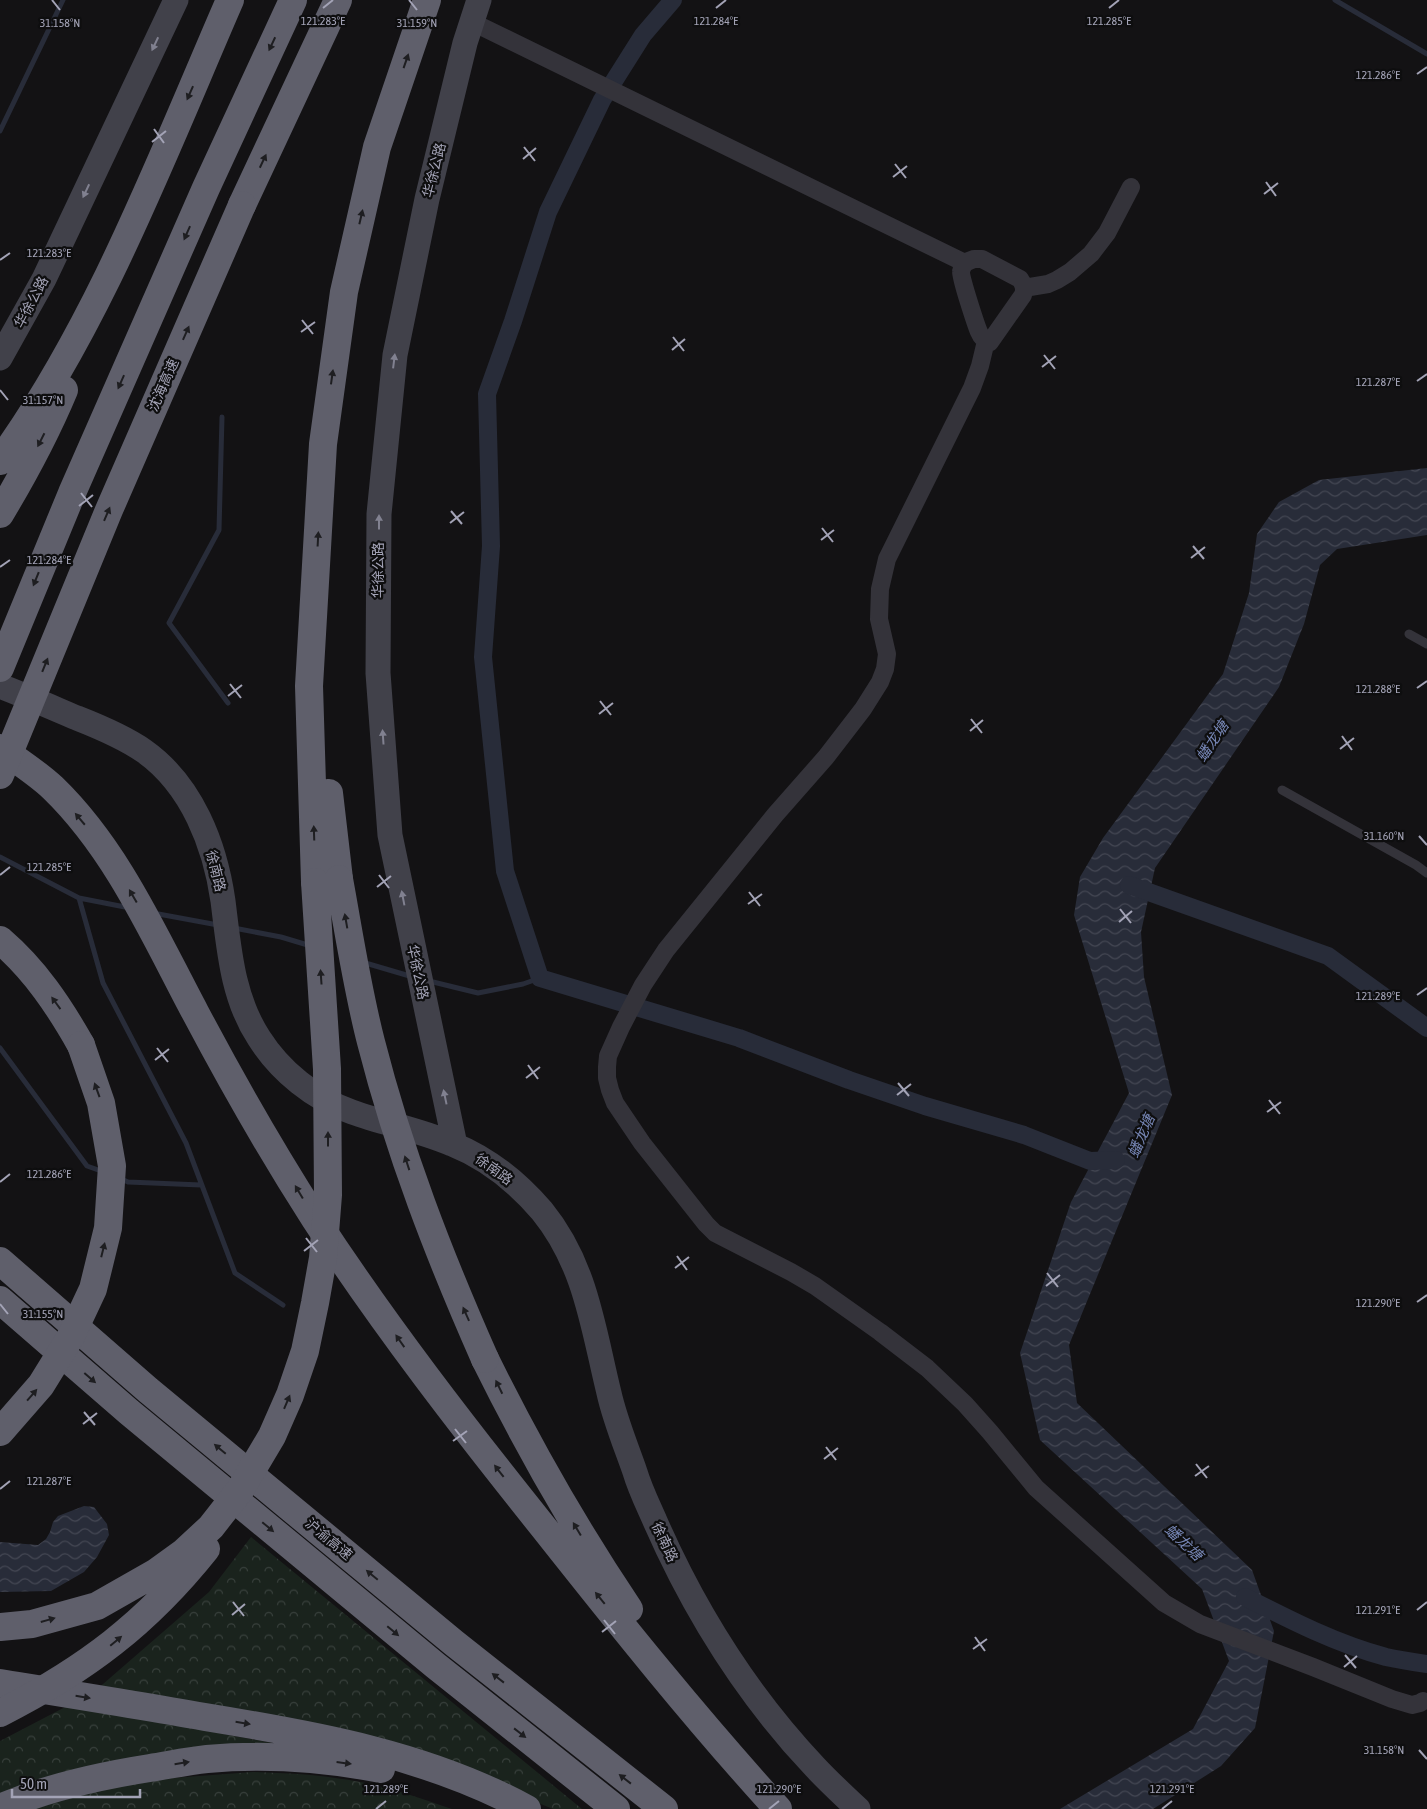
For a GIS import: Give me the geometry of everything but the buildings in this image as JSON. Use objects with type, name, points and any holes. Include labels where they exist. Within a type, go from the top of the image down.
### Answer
[{"type":"highway","points":[[0,514],[21,479],[85,320],[131,226],[230,0]]},
{"type":"highway","points":[[0,668],[72,493],[206,188],[293,0]]},
{"type":"highway","name":"沈海高速","points":[[0,774],[109,510],[242,205],[338,0]]},
{"type":"highway","points":[[0,1712],[72,1673],[140,1621],[170,1591],[218,1534],[244,1493],[290,1395],[305,1351],[323,1258],[328,1195],[327,880],[309,686],[323,444],[344,292],[377,147],[427,0]]},
{"type":"highway","points":[[0,461],[24,428],[55,393]]},
{"type":"highway","points":[[0,748],[52,788],[82,821],[109,858],[133,895],[230,1078],[315,1218],[408,1353],[666,1681],[779,1809]]},
{"type":"highway","points":[[327,880],[370,1041],[419,1200],[485,1359],[521,1431],[595,1559],[674,1675],[779,1809]]},
{"type":"highway","points":[[0,940],[36,976],[61,1009],[81,1045],[102,1103],[112,1166],[108,1228],[93,1289],[70,1338],[41,1384],[0,1432]]},
{"type":"highway","name":"沪渝高速","points":[[0,1261],[148,1390],[431,1624],[664,1809]]},
{"type":"highway","points":[[0,1300],[130,1412],[436,1666],[616,1809]]},
{"type":"highway","points":[[0,1627],[32,1624],[97,1606],[155,1573],[184,1552],[211,1527],[240,1490],[272,1436]]},
{"type":"highway","points":[[0,1683],[315,1736],[412,1761],[460,1778],[507,1798],[527,1809]]},
{"type":"highway","points":[[0,1808],[54,1788],[102,1775],[206,1759],[256,1756],[358,1764],[457,1786],[521,1809]]},
{"type":"street","name":"华徐公路","points":[[0,358],[44,279],[176,0]]},
{"type":"street","name":"华徐公路","points":[[455,1145],[390,836],[378,673],[379,514],[395,355],[427,199],[465,43],[476,11]]},
{"type":"street","points":[[476,11],[576,73],[647,108],[965,262],[974,259],[982,260],[1020,279],[1024,288],[1023,295],[990,342],[986,341]]},
{"type":"street","points":[[1024,288],[1048,284],[1057,280],[1070,272],[1091,254],[1107,233],[1131,187]]},
{"type":"street","points":[[965,262],[961,270],[961,281],[979,332],[986,341]]},
{"type":"street","points":[[986,341],[972,388],[887,559],[880,589],[879,619],[887,654],[885,669],[880,682],[849,728],[826,757],[775,815],[666,950],[643,986],[612,1046],[606,1067],[610,1090],[615,1103],[642,1143],[715,1233],[725,1240],[791,1272],[815,1286],[909,1354],[965,1404],[1036,1488],[1164,1603],[1186,1617],[1213,1629],[1392,1700],[1412,1705],[1423,1701]]},
{"type":"street","name":"徐南路","points":[[0,686],[123,738],[146,752],[184,792],[198,816],[209,842],[222,894],[229,952],[235,981],[244,1010],[258,1037],[276,1061],[322,1099],[348,1111],[455,1145],[481,1157],[513,1182],[541,1210],[564,1243],[580,1278],[593,1318],[610,1398],[636,1478],[671,1557],[713,1633],[760,1702],[814,1766],[858,1809]]},
{"type":"lane","points":[[1409,634],[1427,644]]},
{"type":"lane","points":[[1282,790],[1427,873]]},
{"type":"green space","points":[[251,1537],[582,1809],[553,1809],[502,1788],[95,1691],[209,1592]]},
{"type":"green space","points":[[69,1705],[283,1745],[0,1797],[0,1741]]},
{"type":"green space","points":[[253,1772],[306,1775],[372,1784],[452,1809],[34,1809],[74,1796],[132,1781]]},
{"type":"water","name":"蟠龙塘","points":[[1427,468],[1427,535],[1337,549],[1320,565],[1304,624],[1279,687],[1155,868],[1141,932],[1144,977],[1172,1095],[1069,1345],[1077,1403],[1252,1570],[1274,1631],[1255,1728],[1221,1766],[1153,1809],[1060,1809],[1193,1729],[1229,1661],[1202,1589],[1040,1440],[1020,1353],[1071,1202],[1129,1093],[1074,915],[1080,877],[1103,838],[1223,674],[1249,593],[1257,534],[1279,502],[1319,480]]},
{"type":"water","points":[[84,1506],[94,1507],[107,1524],[109,1535],[97,1557],[84,1572],[51,1591],[0,1592],[0,1542],[38,1545],[46,1539],[53,1522],[58,1516]]},
{"type":"waterway","points":[[0,131],[63,0]]},
{"type":"waterway","points":[[673,0],[643,35],[602,100],[548,212],[487,394],[491,546],[483,657],[505,871],[540,978],[739,1038],[849,1080],[925,1106],[1024,1135],[1090,1161],[1116,1160]]},
{"type":"waterway","points":[[1335,0],[1427,54]]},
{"type":"waterway","points":[[222,417],[219,530],[169,623],[228,703]]},
{"type":"waterway","points":[[0,857],[79,898],[130,908]]},
{"type":"waterway","points":[[1129,885],[1328,956],[1427,1028]]},
{"type":"waterway","points":[[79,898],[103,983],[186,1143],[235,1273],[283,1305]]},
{"type":"waterway","points":[[153,913],[218,925]]},
{"type":"waterway","points":[[234,928],[281,937],[311,946]]},
{"type":"waterway","points":[[362,962],[413,977]]},
{"type":"waterway","points":[[429,981],[478,993],[523,984],[540,978]]},
{"type":"waterway","points":[[0,1048],[87,1166],[104,1172]]},
{"type":"waterway","points":[[119,1178],[128,1182],[201,1185]]},
{"type":"waterway","points":[[1245,1597],[1296,1623],[1368,1652],[1427,1664]]}]
